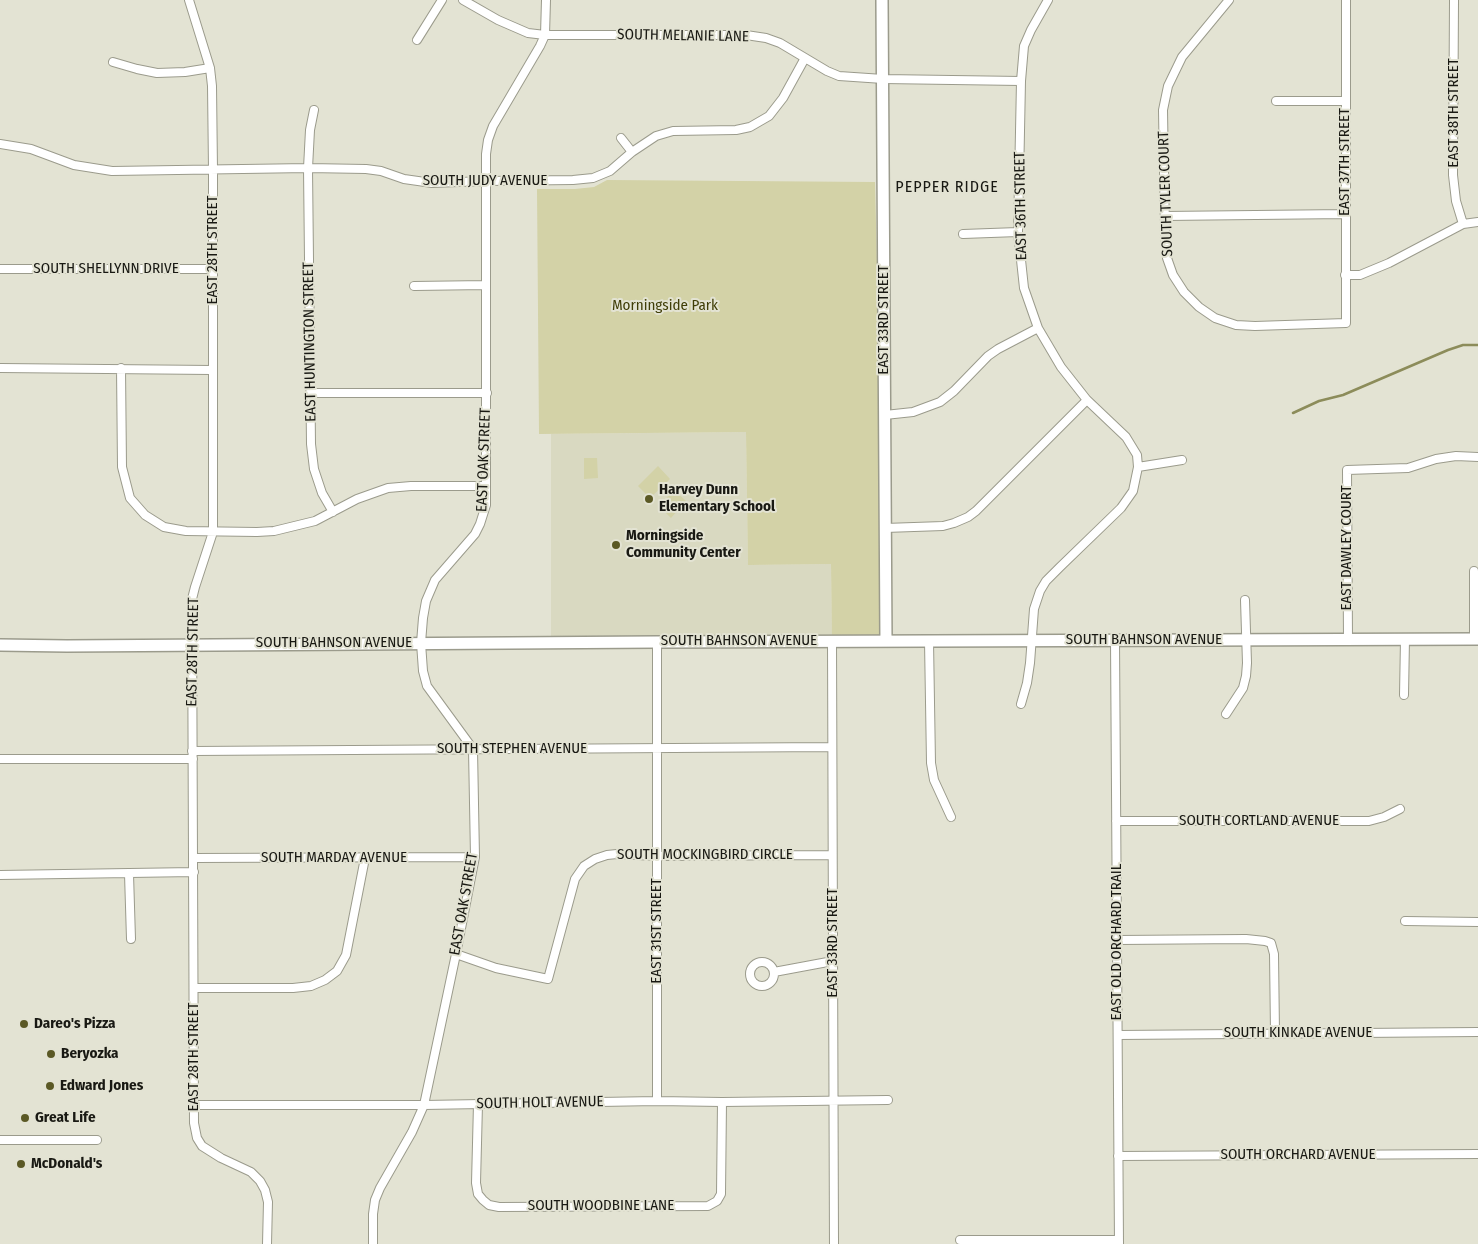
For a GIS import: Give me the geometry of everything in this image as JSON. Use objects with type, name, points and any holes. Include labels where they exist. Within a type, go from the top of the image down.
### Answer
[{"type":"street","name":"EAST 28TH STREET","points":[[189,0],[210,68],[213,170],[213,532],[192,599],[193,1105],[197,1138],[202,1146],[221,1158],[251,1172],[260,1181],[265,1190],[268,1202],[267,1244]]},
{"type":"street","points":[[417,40],[442,0]]},
{"type":"street","name":"SOUTH MELANIE LANE","points":[[463,0],[515,29],[528,33],[545,35],[746,35],[766,38],[780,43],[827,72],[839,76],[883,79],[1021,81]]},
{"type":"street","name":"EAST OAK STREET","points":[[373,1244],[375,1200],[412,1132],[424,1105],[475,857],[474,749],[427,686],[423,671],[421,643],[423,618],[430,590],[435,580],[469,542],[480,524],[486,505],[486,154],[493,126],[545,35],[546,0]]},
{"type":"street","name":"EAST 33RD STREET","points":[[882,0],[886,641]]},
{"type":"street","name":"EAST 36TH STREET","points":[[1020,704],[1027,683],[1035,601],[1046,581],[1121,508],[1134,491],[1138,466],[1137,455],[1126,437],[1087,400],[1060,367],[1038,328],[1024,288],[1018,232],[1021,81],[1024,46],[1048,0]]},
{"type":"street","name":"SOUTH TYLER COURT","points":[[1229,0],[1182,57],[1168,86],[1163,110],[1165,233],[1167,258],[1173,275],[1184,292],[1199,307],[1215,318],[1236,325],[1346,323]]},
{"type":"street","name":"EAST 37TH STREET","points":[[1346,0],[1346,323]]},
{"type":"street","name":"EAST 38TH STREET","points":[[1454,0],[1453,175],[1456,201],[1463,224]]},
{"type":"street","name":"SOUTH JUDY AVENUE","points":[[0,144],[31,150],[74,165],[112,171],[366,169],[432,183],[594,178],[610,171],[632,152],[656,136],[673,131],[736,130],[750,127],[769,116],[783,98],[805,58]]},
{"type":"street","points":[[113,62],[157,73],[184,72],[210,68]]},
{"type":"street","points":[[1276,101],[1345,101]]},
{"type":"street","name":"EAST HUNTINGTON STREET","points":[[314,110],[310,130],[308,168],[311,444],[314,468],[322,493],[333,512]]},
{"type":"street","points":[[621,138],[632,152]]},
{"type":"street","points":[[1165,216],[1346,214]]},
{"type":"street","points":[[1345,276],[1360,275],[1389,263],[1463,224],[1478,222]]},
{"type":"street","points":[[963,234],[1018,232]]},
{"type":"street","name":"SOUTH SHELLYNN DRIVE","points":[[0,269],[213,269]]},
{"type":"street","points":[[414,286],[486,285]]},
{"type":"street","points":[[885,415],[913,412],[940,402],[954,392],[988,356],[1038,328]]},
{"type":"street","points":[[0,368],[212,370]]},
{"type":"street","points":[[121,368],[122,467],[130,498],[145,516],[164,527],[186,532],[257,532],[274,530],[316,521],[357,499],[388,488],[411,486],[486,486]]},
{"type":"street","points":[[310,393],[487,393]]},
{"type":"street","points":[[885,528],[937,526],[954,523],[968,517],[1087,400]]},
{"type":"street","name":"EAST DAWLEY COURT","points":[[1348,639],[1347,470],[1408,468],[1436,459],[1456,456],[1478,457]]},
{"type":"street","points":[[1138,466],[1182,460]]},
{"type":"street","points":[[1474,571],[1476,639]]},
{"type":"street","points":[[1226,714],[1243,688],[1247,664],[1245,600]]},
{"type":"street","points":[[1404,695],[1405,639]]},
{"type":"street","name":"SOUTH BAHNSON AVENUE","points":[[0,645],[1476,639]]},
{"type":"street","name":"EAST OLD ORCHARD TRAIL","points":[[1115,640],[1119,1242]]},
{"type":"street","name":"EAST 33RD STREET","points":[[832,641],[834,1244]]},
{"type":"street","points":[[929,641],[931,763],[934,780],[951,818]]},
{"type":"street","name":"EAST 31ST STREET","points":[[657,642],[657,1101]]},
{"type":"street","name":"SOUTH STEPHEN AVENUE","points":[[0,759],[474,749],[832,747]]},
{"type":"street","name":"SOUTH CORTLAND AVENUE","points":[[1116,821],[1369,820],[1384,817],[1400,808]]},
{"type":"street","name":"SOUTH MOCKINGBIRD CIRCLE","points":[[456,954],[496,968],[548,979],[575,879],[584,866],[595,859],[607,855],[832,855]]},
{"type":"street","name":"SOUTH MARDAY AVENUE","points":[[194,858],[475,857]]},
{"type":"street","points":[[194,988],[293,988],[311,986],[325,980],[337,971],[346,955],[365,858]]},
{"type":"street","points":[[0,875],[194,872]]},
{"type":"street","points":[[129,874],[131,939]]},
{"type":"street","points":[[1405,921],[1478,922]]},
{"type":"street","points":[[1117,940],[1246,939],[1271,943],[1274,954],[1275,1033]]},
{"type":"street","points":[[774,972],[833,961]]},
{"type":"street","name":"SOUTH KINKADE AVENUE","points":[[1118,1035],[1478,1032]]},
{"type":"street","name":"SOUTH HOLT AVENUE","points":[[193,1105],[424,1105],[888,1100]]},
{"type":"street","name":"SOUTH WOODBINE LANE","points":[[478,1104],[476,1183],[478,1194],[489,1205],[500,1207],[708,1206],[714,1204],[722,1194],[722,1102]]},
{"type":"street","points":[[0,1140],[97,1140]]},
{"type":"street","name":"SOUTH ORCHARD AVENUE","points":[[1118,1156],[1478,1154]]},
{"type":"street","points":[[960,1240],[1119,1242]]},
{"type":"shaded area","name":"Harvey Dunn Elementary School","points":[[746,432],[748,565],[831,564],[832,635],[551,636],[551,434]]},
{"type":"green space","name":"Morningside Park","points":[[607,180],[875,182],[886,641],[832,641],[831,564],[748,565],[746,432],[539,434],[537,189],[594,187]]},
{"type":"green space","points":[[584,458],[597,458],[598,478],[584,479]]},
{"type":"green space","points":[[658,466],[670,479],[650,498],[638,486]]},
{"type":"green space","points":[[674,490],[686,501],[671,518],[659,506]]},
{"type":"waterway","points":[[1293,413],[1319,401],[1343,395],[1448,350],[1463,345],[1478,345]]},
{"type":"place","name":"Harvey Dunn Elementary School","points":[[649,499]]},
{"type":"place","name":"Morningside Community Center","points":[[616,545]]},
{"type":"place","name":"Dareo's Pizza","points":[[24,1024]]},
{"type":"place","name":"Beryozka","points":[[51,1054]]},
{"type":"place","name":"Edward Jones","points":[[50,1086]]},
{"type":"place","name":"Great Life","points":[[25,1118]]},
{"type":"place","name":"McDonald's","points":[[21,1164]]},
{"type":"district","name":"PEPPER RIDGE","points":[[947,188]]}]
